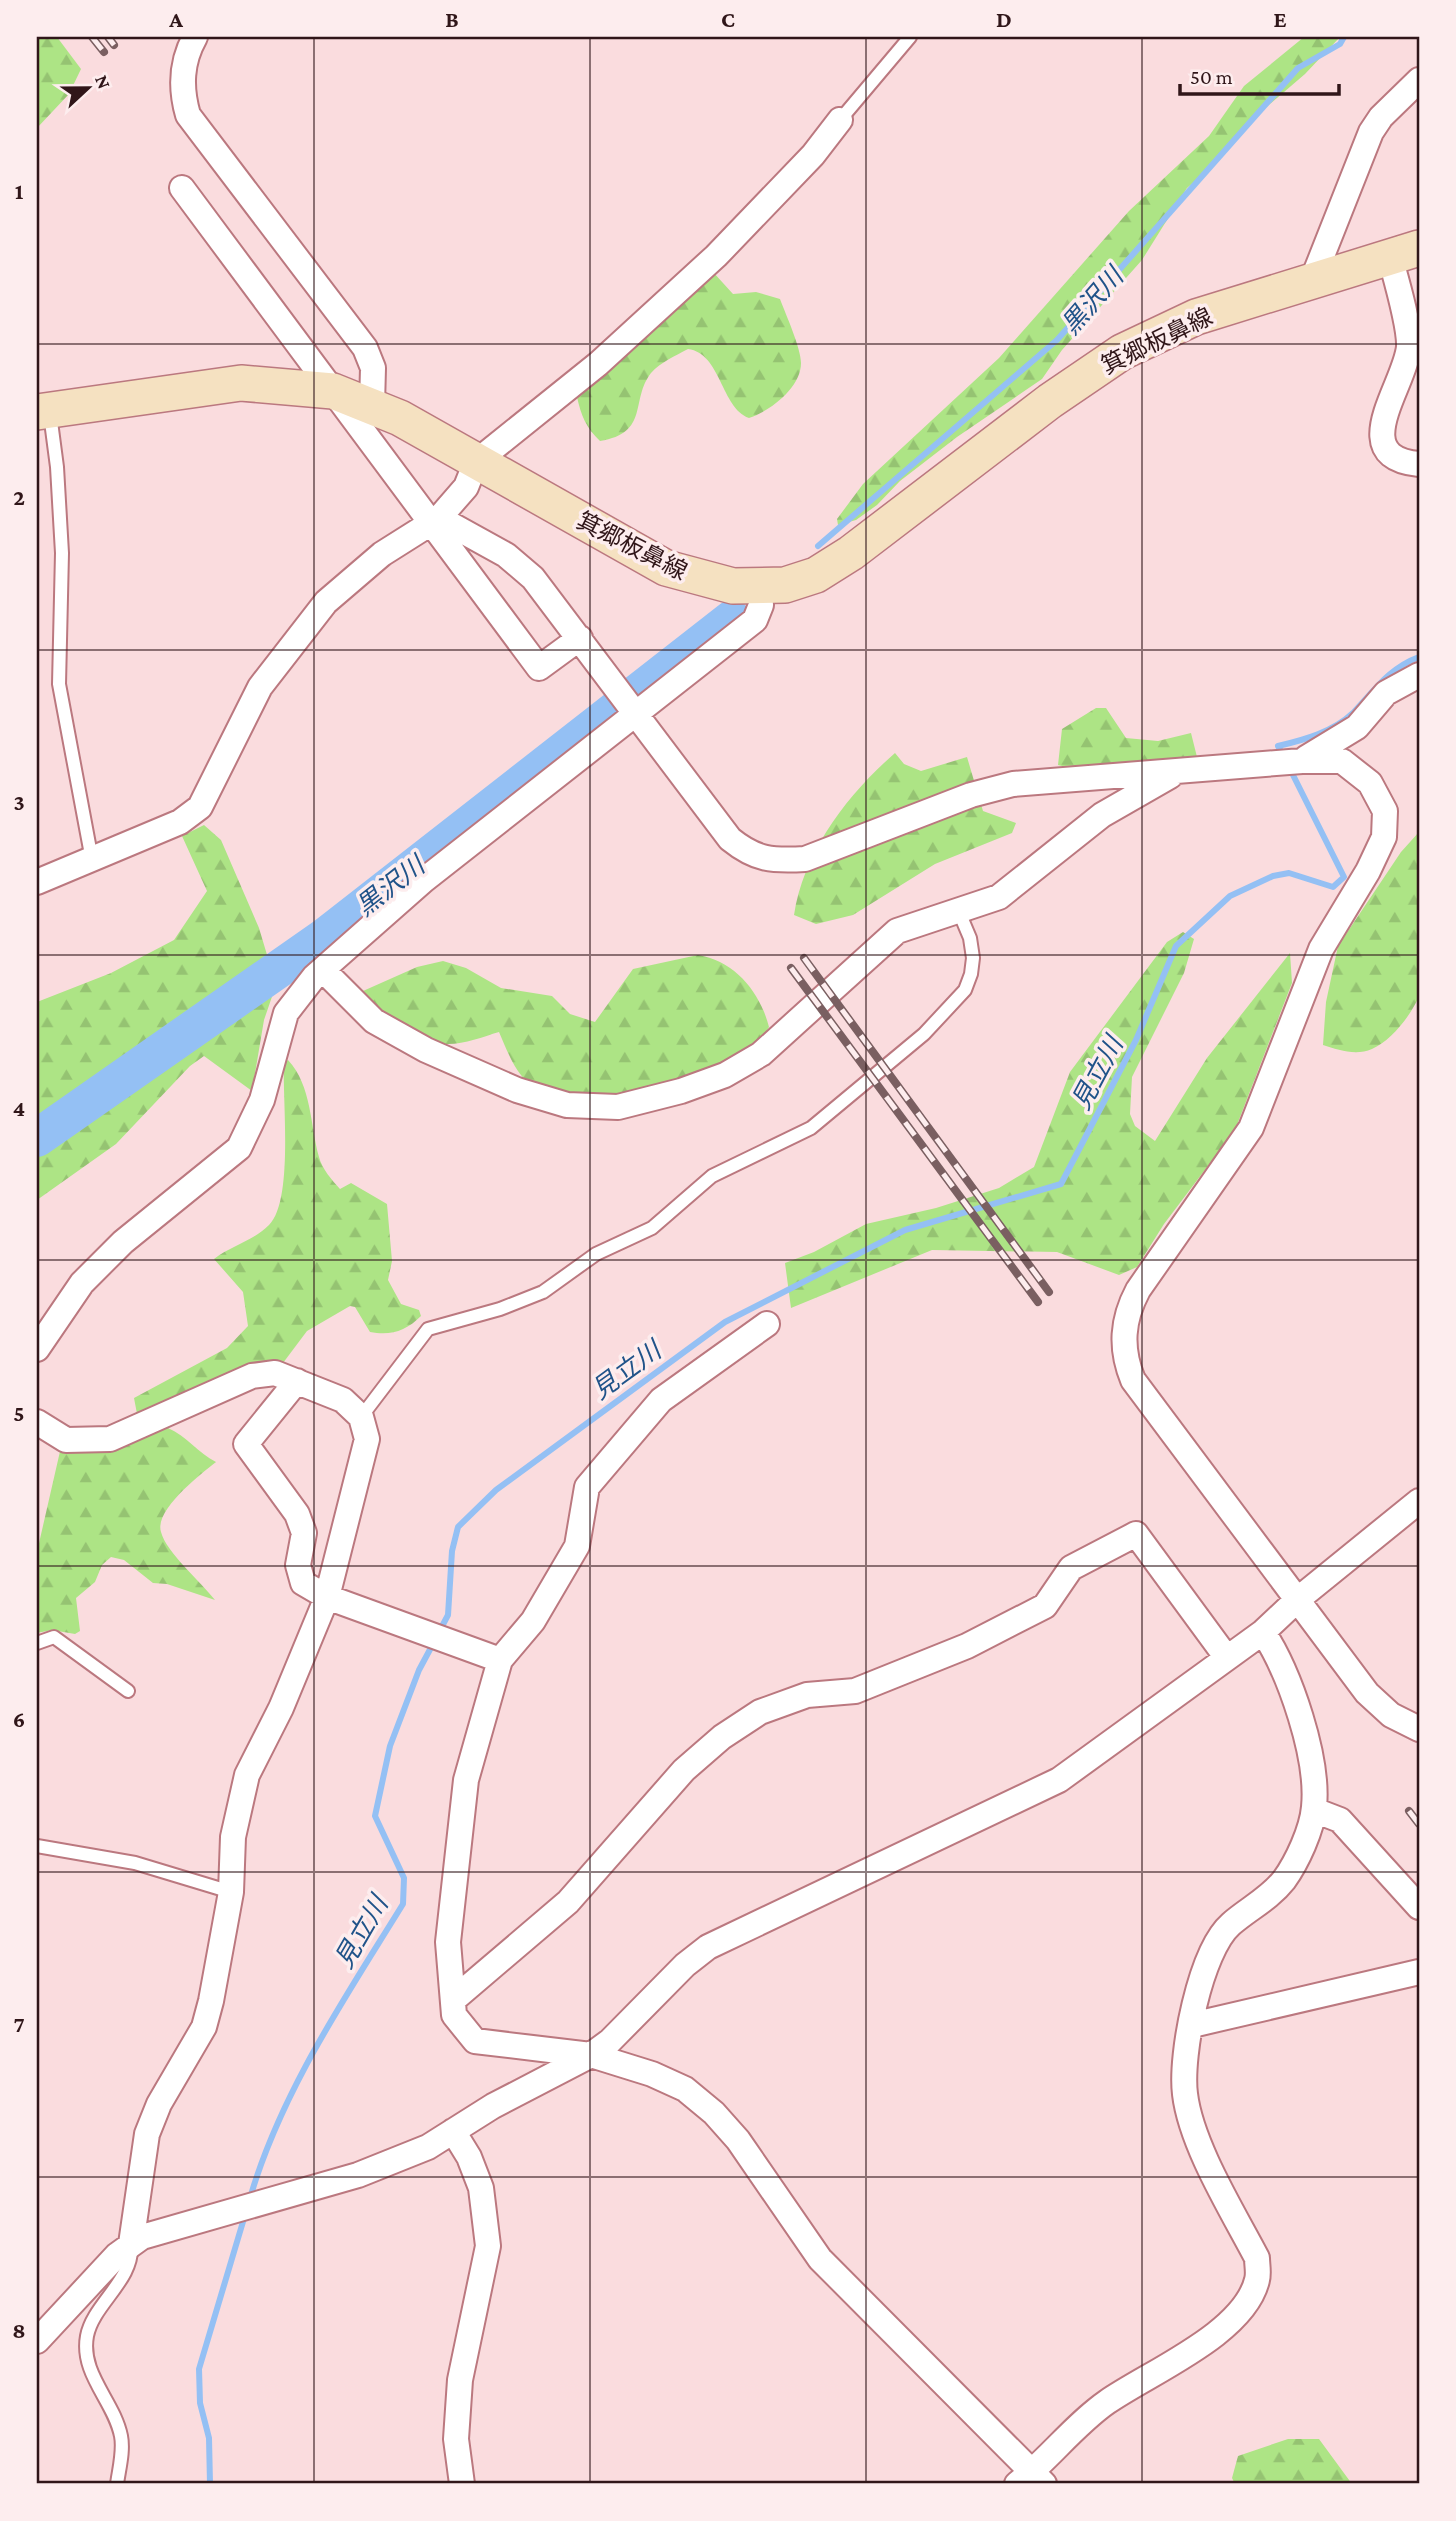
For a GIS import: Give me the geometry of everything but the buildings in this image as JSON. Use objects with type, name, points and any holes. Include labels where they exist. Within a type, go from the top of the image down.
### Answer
[{"type":"main road","name":"箕郷板鼻線","points":[[43,411],[242,383],[333,391],[372,405],[666,568],[706,581],[759,588],[785,585],[816,575],[851,553],[1050,401],[1122,352],[1196,317],[1405,253]]},
{"type":"street","points":[[195,37],[183,69],[182,96],[188,115],[365,348],[373,368],[372,405]]},
{"type":"street","points":[[1312,281],[1371,132],[1381,117],[1419,80]]},
{"type":"street","points":[[37,882],[180,822],[200,807],[260,687],[296,637],[326,602],[382,554],[436,520],[466,487],[476,462],[598,364],[716,256],[813,155],[840,120]]},
{"type":"street","points":[[182,188],[333,391],[436,520],[540,668],[580,638]]},
{"type":"street","points":[[1405,253],[1409,345],[1405,367],[1382,423],[1381,437],[1388,451],[1406,463],[1419,464]]},
{"type":"street","points":[[436,520],[518,563],[533,578],[730,839],[750,855],[779,861],[805,859],[971,795],[1013,784],[1302,761],[1342,761],[1370,783],[1385,811],[1384,837],[1368,871],[1321,950],[1251,1128],[1138,1290],[1126,1312],[1123,1336],[1126,1363],[1133,1380],[1297,1600],[1377,1705],[1419,1729]]},
{"type":"street","points":[[37,1349],[82,1283],[123,1242],[239,1148],[262,1100],[286,1013],[323,970],[424,880],[755,620],[761,605],[759,588]]},
{"type":"street","points":[[1302,761],[1336,743],[1357,727],[1386,693],[1419,675]]},
{"type":"street","points":[[323,970],[374,1021],[438,1056],[517,1090],[567,1105],[618,1107],[681,1091],[725,1075],[761,1054],[897,931],[917,922],[959,912],[999,897],[1102,815],[1180,771]]},
{"type":"street","points":[[768,1324],[661,1399],[587,1487],[577,1546],[533,1621],[500,1660],[466,1780],[447,1942],[454,2015],[475,2041],[591,2055],[652,2074],[684,2089],[714,2113],[738,2140],[820,2259],[1031,2480],[1106,2403],[1185,2357],[1219,2330],[1246,2304],[1258,2279],[1257,2258],[1190,2120],[1185,2092],[1197,1991],[1211,1952],[1229,1925],[1260,1903],[1284,1880],[1301,1848],[1314,1810],[1314,1779],[1304,1734],[1277,1653],[1263,1632]]},
{"type":"street","points":[[37,1422],[66,1440],[110,1439],[253,1376],[275,1373],[343,1400],[361,1417],[367,1439],[327,1597],[281,1708],[247,1775],[233,1837],[231,1892],[211,2001],[204,2027],[159,2104],[147,2134],[131,2244]]},
{"type":"street","points":[[297,1381],[246,1444],[297,1514],[304,1533],[298,1565],[303,1583],[327,1597],[500,1660]]},
{"type":"street","points":[[37,2341],[60,2313],[131,2244],[174,2226],[396,2162],[591,2055],[610,2041],[685,1965],[708,1947],[1059,1780],[1263,1632],[1297,1600],[1419,1501]]},
{"type":"street","points":[[453,2000],[568,1902],[684,1770],[722,1737],[772,1708],[807,1695],[855,1691],[967,1646],[1045,1606],[1071,1568],[1136,1534],[1227,1658]]},
{"type":"street","points":[[1314,1810],[1340,1820],[1419,1907]]},
{"type":"street","points":[[1192,2025],[1419,1972]]},
{"type":"street","points":[[453,2130],[469,2157],[481,2188],[488,2246],[460,2380],[456,2439],[462,2484]]},
{"type":"lane","points":[[840,120],[910,37]]},
{"type":"lane","points":[[43,411],[57,467],[62,553],[59,684],[92,860]]},
{"type":"lane","points":[[361,1417],[428,1329],[500,1309],[543,1292],[596,1254],[652,1228],[712,1176],[811,1128],[914,1043],[955,1003],[965,990],[971,974],[973,958],[970,938],[959,912]]},
{"type":"lane","points":[[37,1643],[54,1637],[128,1691]]},
{"type":"lane","points":[[37,1846],[135,1863],[231,1892]]},
{"type":"lane","points":[[117,2484],[122,2438],[89,2367],[87,2344],[91,2324],[124,2274],[131,2244]]},
{"type":"green space","points":[[37,37],[57,37],[81,69],[69,94],[37,128]]},
{"type":"green space","points":[[1304,37],[1340,37],[1305,74],[1263,110],[1217,162],[1187,188],[1142,260],[1062,350],[1042,379],[957,437],[900,481],[877,505],[856,520],[838,525],[837,519],[863,484],[999,358],[1129,211],[1209,136],[1244,86]]},
{"type":"green space","points":[[713,272],[733,294],[756,292],[780,299],[796,340],[801,363],[800,372],[790,390],[775,404],[749,418],[732,404],[708,360],[688,349],[664,362],[651,373],[641,394],[633,423],[626,431],[600,441],[582,415],[577,397],[581,389]]},
{"type":"green space","points":[[1096,708],[1106,708],[1126,738],[1158,741],[1191,733],[1197,757],[1074,769],[1058,765],[1062,729]]},
{"type":"green space","points":[[895,753],[904,764],[921,771],[967,757],[983,811],[1016,823],[1012,833],[935,864],[853,915],[816,924],[794,915],[807,869],[830,826],[860,787]]},
{"type":"green space","points":[[204,825],[221,840],[259,928],[276,985],[264,1020],[252,1091],[204,1056],[190,1066],[116,1144],[37,1200],[37,1002],[111,973],[174,940],[207,891],[182,836]]},
{"type":"green space","points":[[1419,832],[1419,996],[1400,1026],[1372,1049],[1353,1052],[1323,1045],[1326,1002],[1338,946],[1401,852]]},
{"type":"green space","points":[[1183,932],[1194,939],[1184,973],[1132,1077],[1130,1114],[1135,1126],[1155,1141],[1207,1058],[1290,953],[1292,983],[1235,1130],[1164,1224],[1137,1267],[1119,1275],[1057,1252],[932,1250],[791,1308],[785,1263],[814,1252],[866,1224],[936,1208],[999,1188],[1034,1167],[1070,1072],[1167,942]]},
{"type":"green space","points":[[698,955],[723,964],[744,980],[759,1002],[769,1027],[757,1042],[722,1065],[677,1083],[634,1093],[599,1095],[544,1089],[524,1079],[515,1067],[499,1032],[459,1043],[434,1042],[398,1025],[354,995],[417,967],[443,961],[466,968],[501,988],[552,996],[570,1014],[595,1022],[633,969]]},
{"type":"green space","points":[[288,1060],[296,1070],[306,1094],[322,1166],[340,1189],[351,1183],[387,1204],[392,1261],[388,1280],[401,1304],[419,1310],[421,1316],[398,1331],[370,1332],[355,1307],[350,1306],[307,1331],[280,1367],[138,1419],[134,1398],[227,1348],[248,1326],[243,1292],[214,1259],[263,1230],[277,1212],[284,1172],[284,1063]]},
{"type":"green space","points":[[168,1428],[216,1462],[180,1493],[171,1503],[161,1523],[161,1532],[170,1549],[215,1600],[167,1584],[153,1583],[124,1560],[111,1557],[102,1565],[95,1582],[76,1598],[80,1631],[75,1634],[52,1630],[37,1633],[37,1552],[61,1447]]},
{"type":"green space","points":[[1288,2439],[1319,2439],[1352,2484],[1235,2484],[1232,2478],[1238,2456]]},
{"type":"waterway","name":"黒沢川","points":[[818,546],[1057,340],[1298,68],[1340,44],[1344,37]]},
{"type":"waterway","name":"黒沢川","points":[[37,1138],[326,936],[732,619]]},
{"type":"waterway","name":"見立川","points":[[1284,757],[1278,746],[1308,738],[1345,720],[1390,674],[1419,657]]},
{"type":"waterway","name":"見立川","points":[[439,1632],[448,1615],[452,1551],[458,1527],[496,1490],[725,1322],[905,1230],[1061,1184],[1136,1040],[1176,946],[1230,896],[1273,876],[1289,873],[1333,887],[1344,877],[1289,767]]},
{"type":"waterway","name":"見立川","points":[[250,2198],[279,2121],[316,2046],[403,1904],[404,1878],[375,1816],[390,1746],[419,1670],[434,1642]]},
{"type":"waterway","name":"見立川","points":[[210,2484],[209,2438],[200,2403],[199,2369],[245,2215]]},
{"type":"railway","points":[[92,37],[104,52]]},
{"type":"railway","points":[[108,37],[114,45]]},
{"type":"railway","points":[[804,958],[1049,1292]]},
{"type":"railway","points":[[791,968],[1038,1302]]},
{"type":"railway","points":[[1409,1811],[1419,1824]]}]
